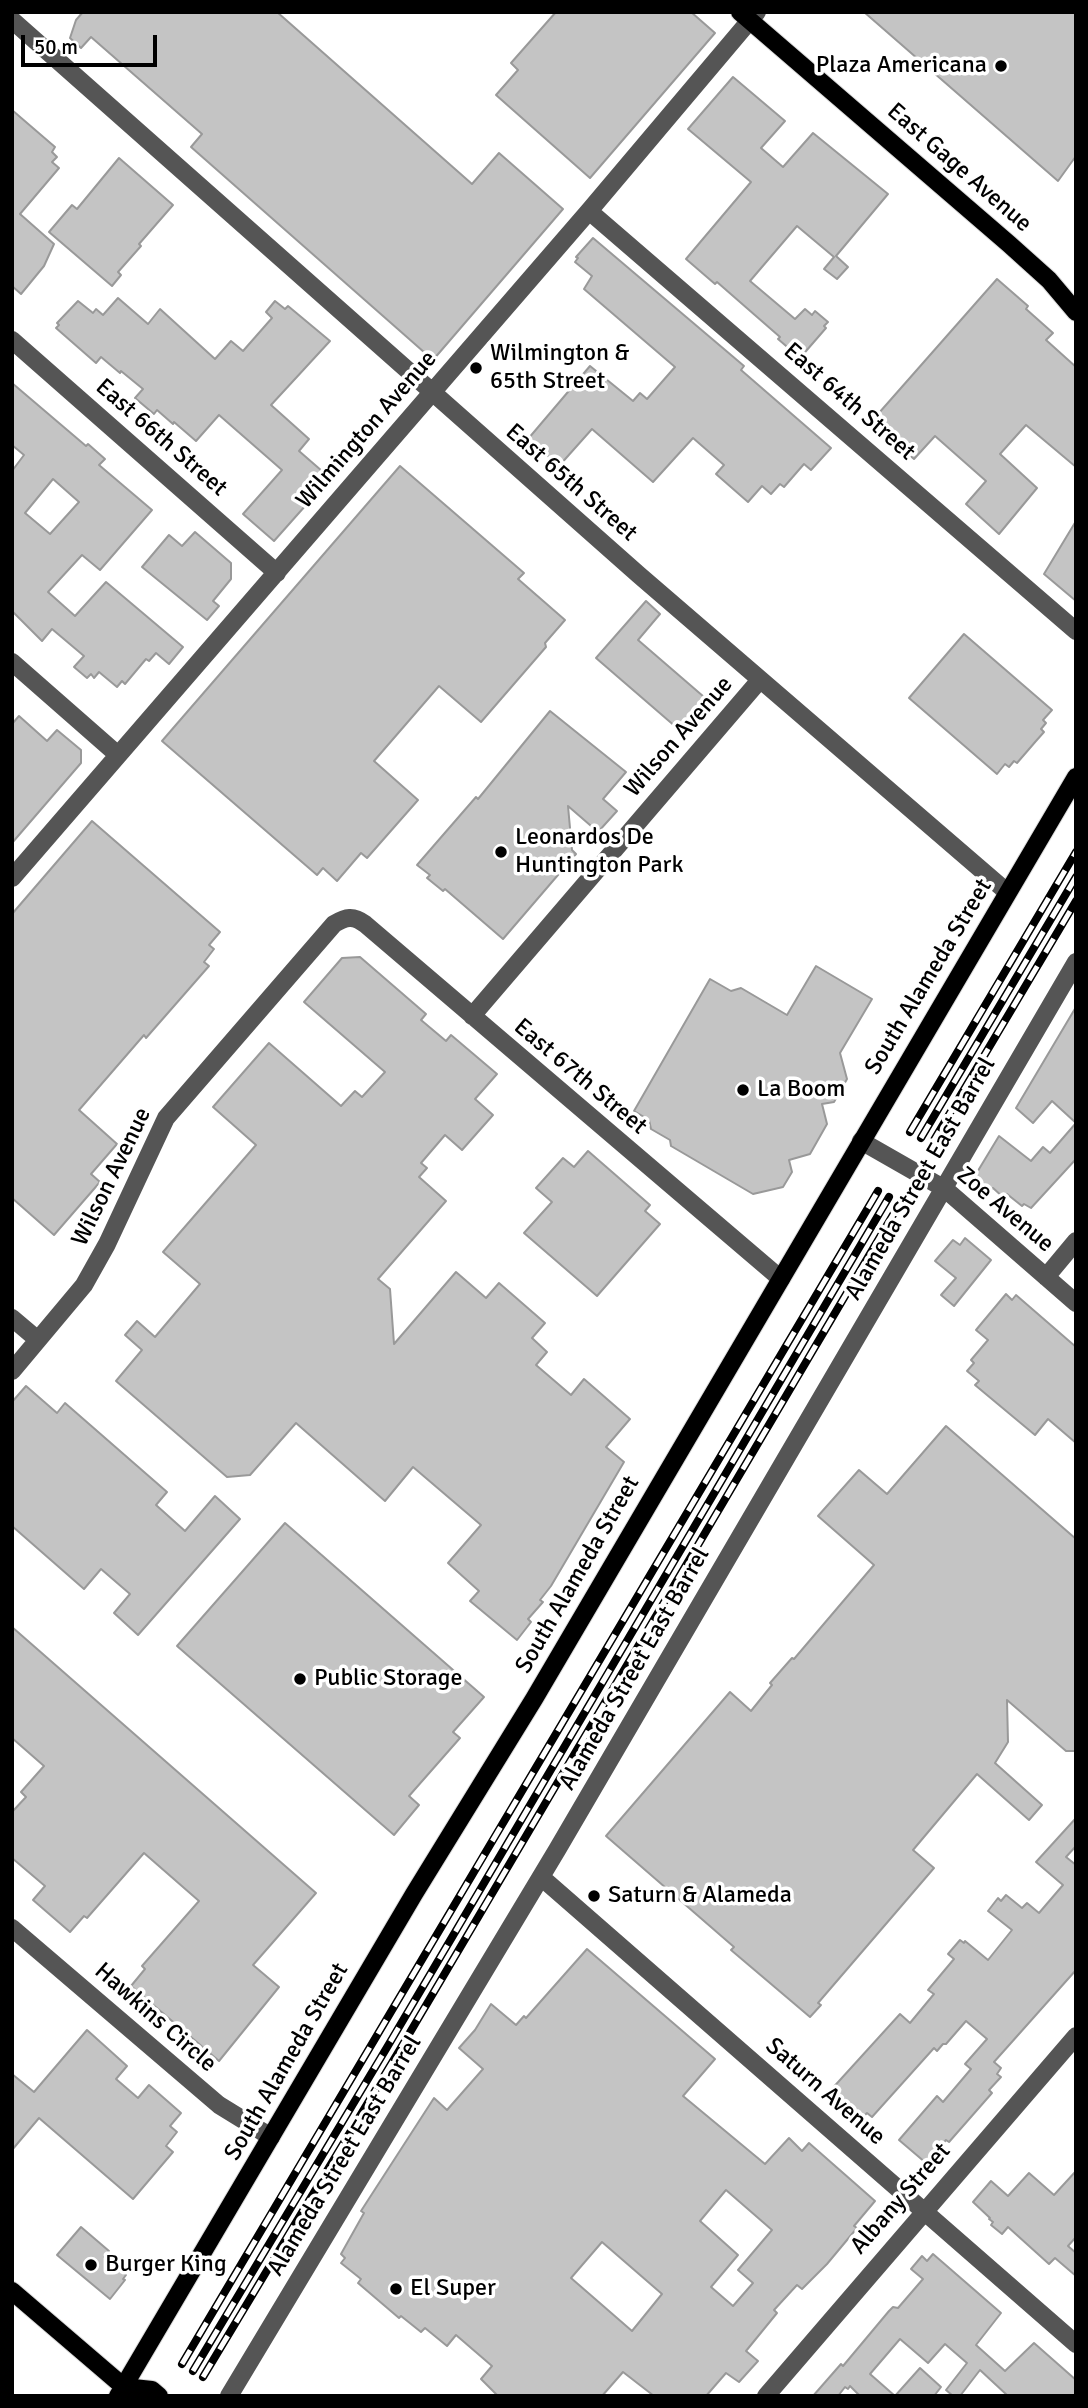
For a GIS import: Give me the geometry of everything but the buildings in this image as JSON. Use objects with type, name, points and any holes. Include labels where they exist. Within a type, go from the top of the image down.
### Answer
[{"type":"main road","name":"East Gage Avenue","points":[[749,15],[1049,280],[1076,312]]},
{"type":"main road","name":"South Alameda Street","points":[[124,2393],[414,1894],[541,1687],[1076,777]]},
{"type":"main road","points":[[12,2291],[124,2393],[152,2390],[159,2396]]},
{"type":"street","name":"Wilmington Avenue","points":[[12,878],[589,211],[749,15]]},
{"type":"street","name":"East 65th Street","points":[[16,20],[432,393],[759,681],[1007,892]]},
{"type":"street","name":"East 64th Street","points":[[589,211],[1076,631]]},
{"type":"street","name":"East 66th Street","points":[[12,340],[277,573]]},
{"type":"street","points":[[12,662],[118,755]]},
{"type":"street","name":"Wilson Avenue","points":[[472,1016],[759,681]]},
{"type":"street","name":"Wilson Avenue","points":[[12,1371],[84,1285],[166,1118],[334,924],[346,917]]},
{"type":"street","name":"East 67th Street","points":[[346,917],[357,918],[365,924],[780,1279]]},
{"type":"street","name":"Alameda Street East Barrel","points":[[229,2396],[541,1877],[1076,962]]},
{"type":"street","name":"Zoe Avenue","points":[[861,1141],[944,1189],[1076,1303]]},
{"type":"street","points":[[1045,1277],[1076,1241]]},
{"type":"street","points":[[12,1318],[38,1340]]},
{"type":"street","name":"Saturn Avenue","points":[[541,1877],[1076,2344]]},
{"type":"street","name":"Hawkins Circle","points":[[12,1928],[219,2105],[271,2137]]},
{"type":"street","name":"Albany Street","points":[[766,2396],[923,2210],[1076,2036]]},
{"type":"railway","points":[[910,1132],[1076,852]]},
{"type":"railway","points":[[921,1138],[1076,877]]},
{"type":"railway","points":[[931,1145],[1076,901]]},
{"type":"railway","points":[[182,2364],[878,1191]]},
{"type":"railway","points":[[193,2371],[889,1197]]},
{"type":"railway","points":[[203,2377],[399,2051],[900,1203]]},
{"type":"place","name":"Plaza Americana","points":[[1001,66]]},
{"type":"place","name":"Wilmington & 65th Street","points":[[476,368]]},
{"type":"place","name":"Leonardos De Huntington Park","points":[[501,852]]},
{"type":"place","name":"La Boom","points":[[743,1090]]},
{"type":"place","name":"Public Storage","points":[[300,1679]]},
{"type":"place","name":"Saturn & Alameda","points":[[594,1896]]},
{"type":"place","name":"Burger King","points":[[91,2265]]},
{"type":"place","name":"El Super","points":[[396,2289]]}]
